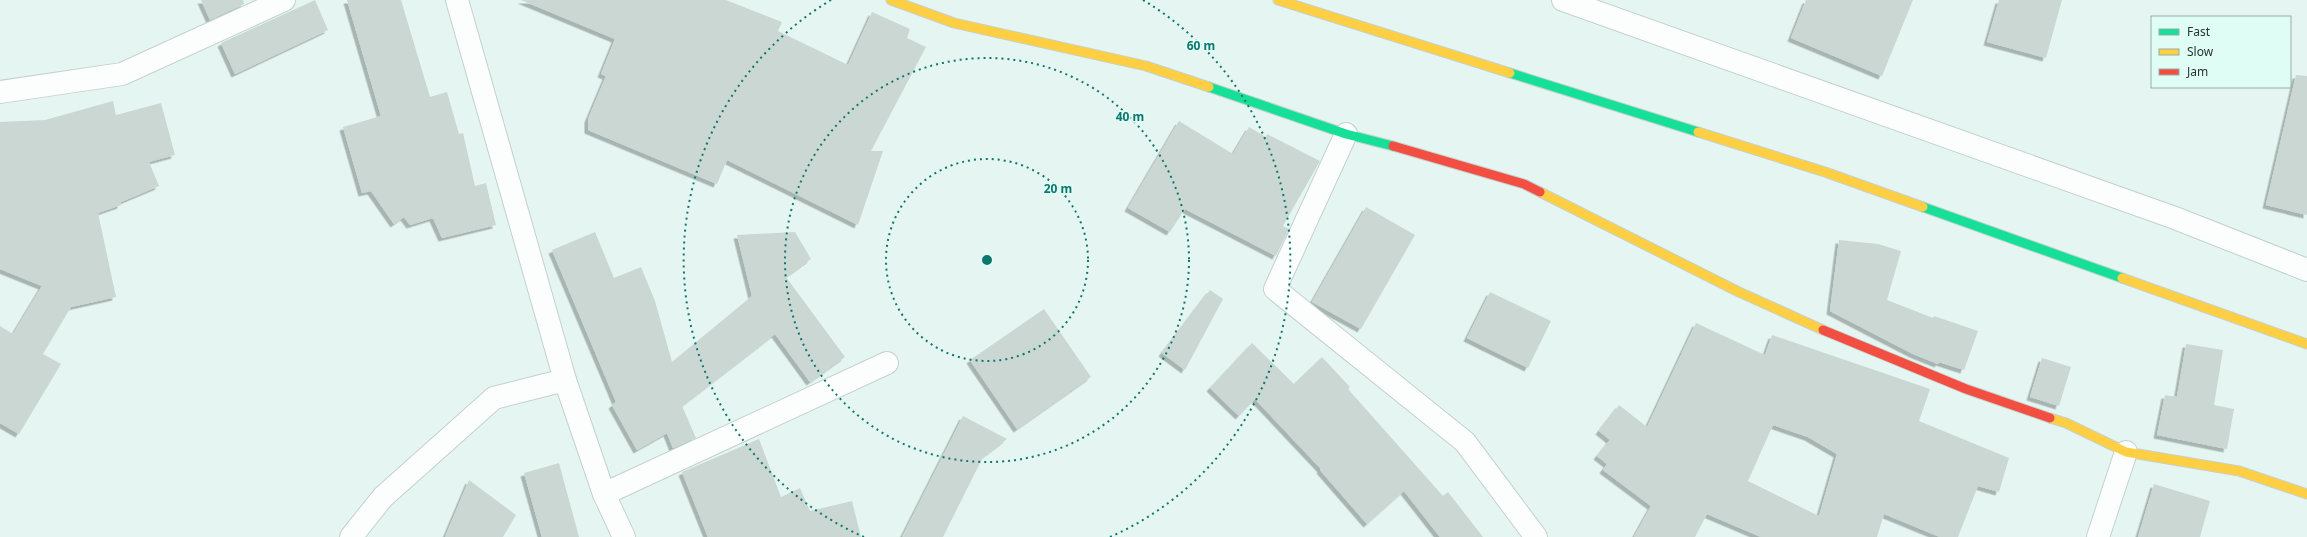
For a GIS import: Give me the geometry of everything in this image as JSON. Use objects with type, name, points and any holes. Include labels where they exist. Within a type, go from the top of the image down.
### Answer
[{"type":"street","points":[[0,92],[122,74],[284,0]]},
{"type":"street","points":[[457,0],[565,380],[604,494],[624,537]]},
{"type":"street","points":[[891,0],[954,23],[1045,45],[1146,66],[1346,134],[1411,150],[1524,184],[1739,292],[1812,326],[1966,389],[2066,423],[2126,452],[2239,472],[2307,494]]},
{"type":"street","points":[[1278,0],[1825,172],[2307,344]]},
{"type":"street","points":[[1563,0],[2175,218],[2307,270]]},
{"type":"street","points":[[1346,134],[1275,289],[1465,442],[1536,537]]},
{"type":"street","points":[[604,494],[887,363]]},
{"type":"street","points":[[351,537],[383,497],[494,398],[565,380]]},
{"type":"street","points":[[2098,537],[2126,452]]},
{"type":"building","points":[[201,0],[243,0],[244,4],[210,20]]},
{"type":"building","points":[[315,0],[328,30],[235,74],[221,43]]},
{"type":"building","points":[[347,0],[401,0],[430,97],[447,92],[459,134],[463,133],[475,186],[486,183],[496,225],[442,238],[433,218],[410,225],[404,217],[394,224],[371,191],[362,193],[343,127],[381,116]]},
{"type":"building","points":[[521,0],[726,0],[782,22],[778,31],[848,65],[872,12],[910,29],[907,38],[926,47],[871,151],[883,151],[858,225],[727,160],[717,184],[588,130],[588,119],[606,76],[601,74],[615,39]]},
{"type":"building","points":[[1806,0],[1913,0],[1882,76],[1791,38]]},
{"type":"building","points":[[1999,0],[2062,0],[2046,58],[1987,42]]},
{"type":"building","points":[[2296,75],[2307,76],[2307,215],[2266,205]]},
{"type":"building","points":[[113,101],[116,115],[161,103],[175,155],[149,162],[159,186],[121,202],[121,205],[98,213],[116,297],[71,307],[43,354],[61,364],[19,434],[0,423],[0,326],[13,334],[42,286],[0,269],[0,122],[45,120]]},
{"type":"building","points":[[1179,121],[1233,154],[1249,127],[1266,137],[1267,134],[1320,161],[1283,226],[1289,229],[1276,256],[1185,209],[1170,232],[1128,208]]},
{"type":"building","points":[[1366,207],[1415,235],[1361,329],[1312,302]]},
{"type":"building","points":[[595,232],[614,278],[641,267],[655,301],[672,362],[752,296],[737,235],[795,232],[811,259],[786,277],[845,357],[810,382],[775,334],[682,406],[696,438],[673,448],[667,433],[637,450],[612,405],[616,402],[552,250]]},
{"type":"building","points":[[1839,240],[1878,244],[1901,251],[1887,300],[1933,318],[1934,316],[1978,331],[1964,370],[1939,362],[1938,364],[1913,354],[1830,311]]},
{"type":"building","points":[[1210,290],[1223,299],[1185,370],[1162,353]]},
{"type":"building","points":[[1490,292],[1551,321],[1528,368],[1467,338]]},
{"type":"building","points":[[1044,309],[1091,377],[1017,429],[970,360]]},
{"type":"building","points":[[1696,323],[1765,355],[1772,335],[1930,389],[1919,421],[2009,458],[1999,492],[1978,486],[1958,537],[1940,537],[1884,514],[1877,537],[1761,537],[1707,514],[1695,537],[1634,537],[1651,506],[1603,470],[1607,464],[1597,456],[1610,440],[1599,431],[1619,405],[1647,427]],"holes":[[[1773,425],[1808,437],[1837,454],[1819,516],[1748,481]]]},
{"type":"building","points":[[1252,343],[1294,384],[1322,357],[1350,387],[1348,389],[1443,496],[1448,492],[1483,537],[1440,537],[1404,491],[1367,524],[1320,470],[1321,469],[1255,399],[1239,416],[1210,388]]},
{"type":"building","points":[[2186,344],[2223,350],[2214,405],[2234,409],[2227,449],[2157,435],[2165,395],[2177,397]]},
{"type":"building","points":[[2042,358],[2071,367],[2059,406],[2030,397]]},
{"type":"building","points":[[963,416],[1007,439],[983,457],[943,537],[902,537]]},
{"type":"building","points":[[759,439],[781,497],[800,488],[810,511],[852,501],[861,537],[708,537],[682,472]]},
{"type":"building","points":[[559,463],[579,537],[542,537],[524,473]]},
{"type":"building","points":[[469,480],[516,515],[503,537],[445,537]]},
{"type":"building","points":[[2154,484],[2210,501],[2200,537],[2138,537]]},
{"type":"traffic: fast","points":[[1510,73],[1698,132]]},
{"type":"traffic: fast","points":[[1209,87],[1346,134],[1393,146]]},
{"type":"traffic: fast","points":[[1923,207],[2122,278]]},
{"type":"traffic: slow","points":[[891,0],[954,23],[1146,66],[1209,87]]},
{"type":"traffic: slow","points":[[1278,0],[1510,73]]},
{"type":"traffic: slow","points":[[1698,132],[1825,172],[1923,207]]},
{"type":"traffic: slow","points":[[1540,192],[1739,292],[1823,330]]},
{"type":"traffic: slow","points":[[2122,278],[2307,344]]},
{"type":"traffic: slow","points":[[2050,418],[2066,423],[2126,452],[2239,471],[2307,494]]},
{"type":"traffic: jam","points":[[1393,146],[1524,184],[1540,192]]},
{"type":"traffic: jam","points":[[1823,330],[1966,389],[2050,418]]}]
